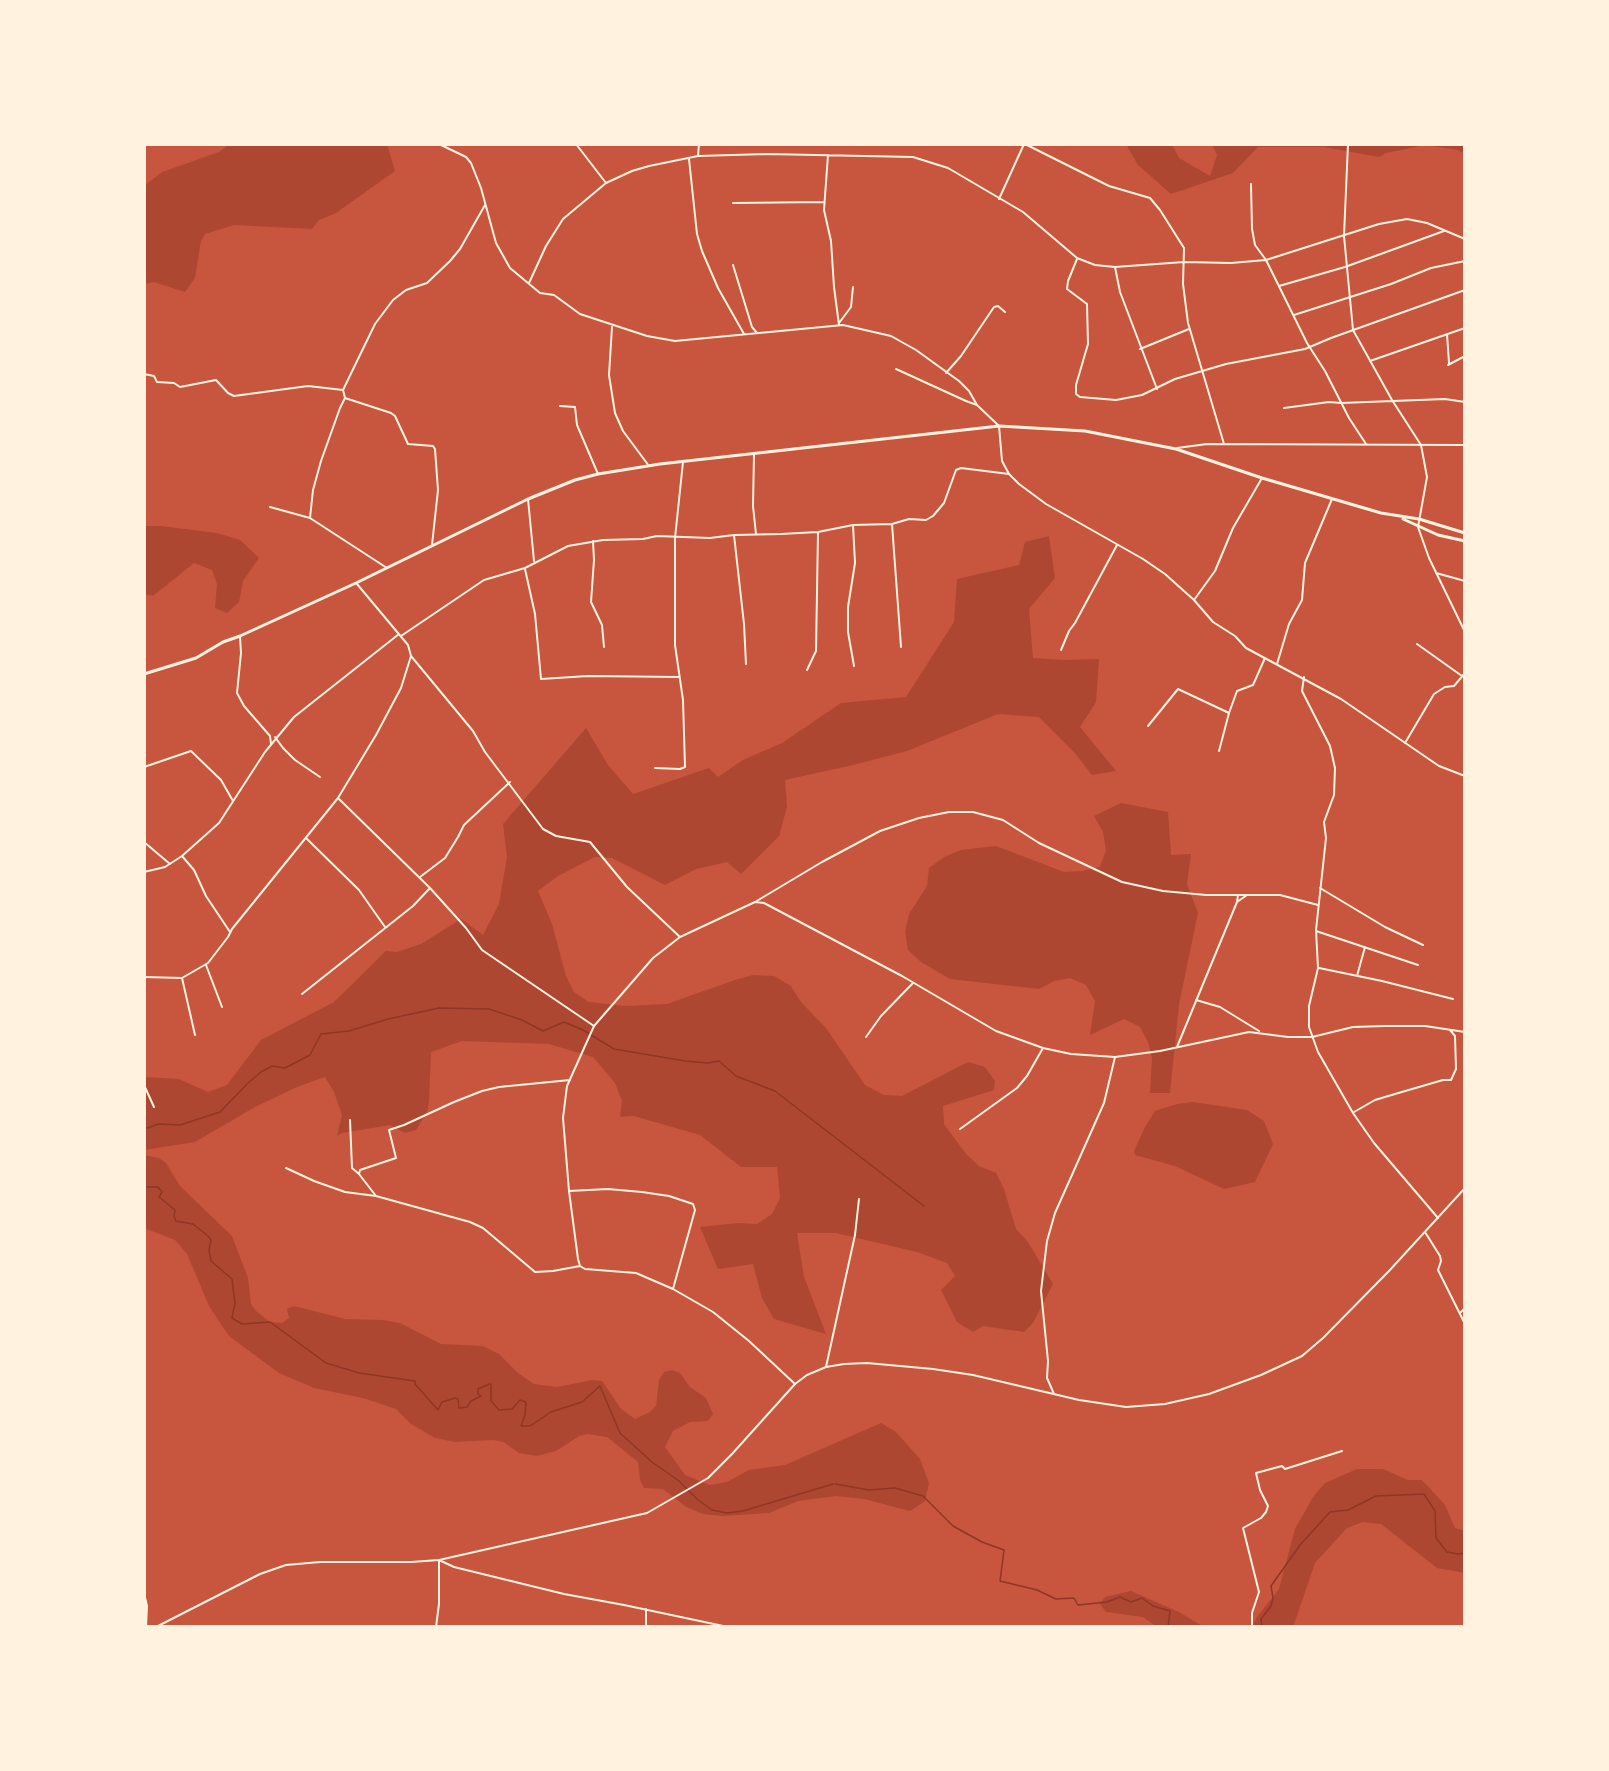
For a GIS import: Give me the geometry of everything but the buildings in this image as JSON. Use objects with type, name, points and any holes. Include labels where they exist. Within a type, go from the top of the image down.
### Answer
[{"type":"highway","points":[[144,674],[196,658],[222,642],[356,583],[528,499],[575,480],[649,466],[999,426],[1085,431],[1176,449],[1332,499],[1402,518],[1419,519],[1465,533]]},
{"type":"highway","points":[[1402,518],[1418,527],[1465,541]]},
{"type":"street","points":[[439,144],[466,157],[471,163],[480,185],[496,243],[501,255],[512,270],[540,293],[554,295],[580,314],[613,326],[666,340],[688,340],[839,324],[891,336],[916,350],[966,388],[977,405],[999,426],[1001,456],[1010,474],[1047,504],[1165,574],[1194,600],[1213,622],[1235,636],[1246,648],[1304,677],[1341,699],[1440,766],[1465,776]]},
{"type":"street","points":[[576,144],[606,183]]},
{"type":"street","points":[[698,156],[699,144]]},
{"type":"street","points":[[999,199],[1025,144],[1109,186],[1150,198],[1182,242],[1185,255],[1184,298],[1189,329],[1225,444]]},
{"type":"street","points":[[1348,144],[1344,236],[1345,267],[1353,330],[1392,400],[1421,445],[1427,477],[1418,527],[1429,558],[1465,633]]},
{"type":"street","points":[[529,283],[546,246],[563,219],[606,183],[626,173],[649,166],[698,156],[828,154],[914,157],[948,168],[1037,223],[1077,258],[1095,265],[1115,267],[1266,260],[1320,241],[1344,236],[1379,224],[1407,219],[1427,223],[1465,239]]},
{"type":"street","points":[[828,154],[825,218],[831,241],[839,324]]},
{"type":"street","points":[[688,159],[697,234],[702,251],[718,288],[744,334]]},
{"type":"street","points":[[1251,184],[1253,240],[1266,260],[1341,403],[1366,444]]},
{"type":"street","points":[[733,203],[824,202]]},
{"type":"street","points":[[310,518],[313,490],[339,408],[345,398],[343,390],[384,309],[406,290],[427,283],[450,261],[460,249],[485,205]]},
{"type":"street","points":[[1279,286],[1345,267],[1444,231]]},
{"type":"street","points":[[1077,258],[1067,289],[1087,304],[1088,344],[1076,385],[1077,394],[1080,397],[1122,400],[1142,395],[1202,371],[1234,362],[1310,347],[1465,290]]},
{"type":"street","points":[[1294,315],[1431,268],[1465,261]]},
{"type":"street","points":[[734,265],[752,327],[757,333]]},
{"type":"street","points":[[1115,267],[1120,292],[1140,349],[1157,388]]},
{"type":"street","points":[[839,324],[851,307],[853,287]]},
{"type":"street","points":[[946,373],[962,356],[994,307],[998,306],[1005,312]]},
{"type":"street","points":[[613,326],[609,375],[615,413],[623,431],[649,466]]},
{"type":"street","points":[[1370,361],[1465,328]]},
{"type":"street","points":[[1140,349],[1189,329]]},
{"type":"street","points":[[1447,334],[1449,364],[1465,356]]},
{"type":"street","points":[[896,369],[977,405]]},
{"type":"street","points":[[144,374],[154,376],[157,382],[174,383],[180,387],[216,380],[234,396],[308,386],[343,390]]},
{"type":"street","points":[[345,398],[391,413],[408,444],[434,446],[438,490],[432,545]]},
{"type":"street","points":[[1284,408],[1329,402],[1445,399],[1465,402]]},
{"type":"street","points":[[560,406],[575,406],[577,425],[598,474]]},
{"type":"street","points":[[1176,449],[1194,444],[1465,445]]},
{"type":"street","points":[[754,454],[753,506],[756,534]]},
{"type":"street","points":[[654,768],[680,769],[685,767],[683,700],[675,645],[675,537],[683,462]]},
{"type":"street","points":[[144,872],[170,864],[219,823],[275,737],[294,717],[400,635],[472,587],[495,576],[525,568],[568,546],[592,541],[643,539],[657,536],[710,538],[818,532],[853,525],[892,524],[909,519],[926,520],[933,516],[944,503],[956,470],[961,468],[1010,474]]},
{"type":"street","points":[[1194,600],[1218,566],[1233,528],[1262,478]]},
{"type":"street","points":[[528,499],[534,562]]},
{"type":"street","points":[[1277,664],[1289,624],[1302,600],[1305,562],[1332,499]]},
{"type":"street","points":[[270,507],[310,518],[387,568]]},
{"type":"street","points":[[892,524],[901,647]]},
{"type":"street","points":[[853,525],[855,563],[848,632],[854,666]]},
{"type":"street","points":[[807,670],[816,651],[818,532]]},
{"type":"street","points":[[735,535],[746,664]]},
{"type":"street","points":[[592,541],[594,560],[591,602],[600,621],[604,647]]},
{"type":"street","points":[[1061,650],[1069,631],[1117,544]]},
{"type":"street","points":[[525,568],[535,614],[542,679],[588,676],[679,677]]},
{"type":"street","points":[[1436,573],[1465,581]]},
{"type":"street","points":[[356,583],[408,645],[411,656],[444,693],[473,731],[485,752],[510,782],[543,829],[556,836],[590,842],[627,887],[680,937]]},
{"type":"street","points":[[240,636],[241,653],[237,693],[244,706],[270,736],[272,744]]},
{"type":"street","points":[[1405,743],[1434,694],[1445,687],[1454,686],[1463,674],[1418,645]]},
{"type":"street","points":[[144,977],[182,978],[206,965],[338,798],[376,735],[400,688],[411,656]]},
{"type":"street","points":[[1220,751],[1237,691],[1253,685],[1265,658]]},
{"type":"street","points":[[1304,677],[1302,691],[1330,747],[1335,768],[1334,795],[1324,822],[1326,838],[1316,930],[1318,968],[1308,1018],[1312,1037],[1318,1052],[1353,1113],[1374,1143],[1438,1218]]},
{"type":"street","points":[[1148,726],[1178,689],[1229,713]]},
{"type":"street","points":[[275,737],[295,760],[320,777]]},
{"type":"street","points":[[144,767],[191,751],[221,780],[233,801]]},
{"type":"street","points":[[420,877],[445,858],[464,825],[510,782]]},
{"type":"street","points":[[338,798],[420,877],[466,928],[482,950],[594,1026]]},
{"type":"street","points":[[580,1266],[569,1191],[563,1118],[570,1080],[594,1026],[652,958],[680,937],[755,902],[880,831],[920,818],[949,812],[973,812],[1003,820],[1039,843],[1122,882],[1163,891],[1206,895],[1280,895],[1318,905]]},
{"type":"street","points":[[306,838],[359,890],[385,927]]},
{"type":"street","points":[[144,842],[170,864]]},
{"type":"street","points":[[182,856],[194,870],[206,896],[230,932]]},
{"type":"street","points":[[302,994],[413,906],[430,888]]},
{"type":"street","points":[[1320,888],[1385,927],[1423,945]]},
{"type":"street","points":[[1237,902],[1249,894]]},
{"type":"street","points":[[1177,1047],[1238,895]]},
{"type":"street","points":[[755,902],[764,903],[778,910],[996,1031],[1043,1048],[1071,1054],[1115,1057],[1161,1051],[1239,1034],[1261,1033],[1288,1037],[1312,1037],[1353,1027],[1425,1026],[1465,1032]]},
{"type":"street","points":[[1316,930],[1418,965]]},
{"type":"street","points":[[1357,976],[1365,947]]},
{"type":"street","points":[[206,965],[222,1007]]},
{"type":"street","points":[[1318,968],[1453,999]]},
{"type":"street","points":[[182,978],[195,1035]]},
{"type":"street","points":[[866,1037],[881,1016],[913,983]]},
{"type":"street","points":[[1196,1000],[1220,1007],[1261,1033]]},
{"type":"street","points":[[1353,1113],[1369,1103],[1395,1094],[1443,1080],[1451,1080],[1456,1069],[1455,1036],[1450,1030]]},
{"type":"street","points":[[960,1129],[1017,1088],[1027,1076],[1043,1048]]},
{"type":"street","points":[[1054,1394],[1047,1378],[1048,1360],[1041,1291],[1047,1241],[1055,1214],[1104,1103],[1115,1057]]},
{"type":"street","points":[[359,1174],[360,1170],[396,1158],[389,1130],[482,1091],[499,1087],[570,1080]]},
{"type":"street","points":[[144,1085],[154,1107]]},
{"type":"street","points":[[350,1120],[352,1168],[376,1196]]},
{"type":"street","points":[[286,1168],[345,1192],[376,1196],[470,1222],[483,1228],[535,1272],[580,1266],[585,1269],[636,1273],[673,1289],[713,1312],[749,1341],[795,1384]]},
{"type":"street","points":[[156,1627],[260,1574],[286,1565],[320,1562],[439,1560],[647,1513],[708,1478],[780,1398],[807,1375],[826,1367],[867,1363],[933,1369],[973,1375],[1079,1400],[1126,1407],[1165,1404],[1209,1394],[1261,1375],[1302,1356],[1323,1338],[1465,1188]]},
{"type":"street","points":[[569,1191],[608,1189],[642,1192],[669,1196],[693,1204],[695,1210],[673,1289]]},
{"type":"street","points":[[826,1367],[855,1235],[859,1199]]},
{"type":"street","points":[[1425,1232],[1440,1256],[1438,1270],[1465,1324]]},
{"type":"street","points":[[1460,1313],[1465,1308]]},
{"type":"street","points":[[1252,1627],[1252,1613],[1259,1595],[1243,1528],[1261,1518],[1268,1506],[1260,1490],[1256,1473],[1282,1466],[1285,1469],[1342,1451]]},
{"type":"street","points":[[439,1560],[454,1567],[564,1594],[728,1627]]},
{"type":"street","points":[[436,1627],[439,1604],[439,1560]]},
{"type":"street","points":[[144,1593],[147,1606],[146,1627]]},
{"type":"street","points":[[646,1609],[646,1627]]},
{"type":"shaded area","points":[[230,144],[387,144],[395,171],[336,213],[319,220],[312,229],[234,225],[205,234],[201,241],[195,278],[185,292],[154,282],[144,284],[144,186],[162,172],[219,152]]},
{"type":"shaded area","points":[[1126,144],[1172,144],[1179,158],[1210,176],[1217,155],[1212,144],[1465,144],[1465,154],[1458,150],[1425,145],[1386,153],[1379,157],[1324,147],[1258,147],[1233,173],[1171,194],[1138,165]]},
{"type":"shaded area","points":[[144,526],[217,533],[240,540],[259,558],[243,581],[239,602],[227,613],[215,608],[217,584],[212,570],[194,563],[153,596],[144,594]]},
{"type":"shaded area","points":[[1049,536],[1055,578],[1029,609],[1033,658],[1099,659],[1096,702],[1080,727],[1116,771],[1092,775],[1074,752],[1039,717],[998,714],[907,751],[785,780],[787,807],[779,836],[741,874],[727,862],[696,869],[665,885],[612,858],[595,857],[558,876],[538,891],[552,924],[566,976],[574,992],[589,1002],[626,1006],[667,1004],[753,975],[774,976],[791,986],[801,1002],[826,1028],[865,1085],[884,1095],[902,1096],[968,1062],[985,1067],[995,1081],[994,1090],[943,1106],[944,1124],[966,1154],[979,1166],[996,1173],[1004,1189],[1016,1229],[1028,1242],[1053,1284],[1033,1323],[1024,1332],[983,1326],[973,1332],[957,1322],[941,1290],[955,1276],[947,1263],[917,1252],[836,1233],[797,1233],[804,1277],[826,1334],[774,1319],[762,1298],[753,1264],[718,1269],[700,1227],[739,1223],[757,1224],[772,1214],[780,1198],[777,1167],[741,1167],[700,1135],[634,1116],[620,1117],[622,1101],[615,1083],[593,1057],[549,1044],[462,1041],[431,1052],[427,1112],[416,1130],[405,1133],[390,1125],[342,1133],[337,1136],[342,1115],[334,1092],[325,1077],[297,1087],[255,1107],[195,1142],[144,1150],[144,1077],[179,1079],[208,1092],[227,1085],[261,1040],[334,1002],[386,951],[397,952],[421,944],[461,919],[483,935],[499,904],[507,857],[503,824],[586,728],[608,765],[633,794],[709,768],[718,777],[743,760],[782,743],[841,703],[906,697],[954,622],[957,579],[1019,565],[1025,542]]},
{"type":"shaded area","points":[[1121,803],[1168,812],[1171,855],[1191,854],[1187,884],[1198,913],[1179,1004],[1170,1093],[1150,1093],[1152,1058],[1148,1042],[1140,1027],[1124,1019],[1090,1035],[1095,1001],[1086,985],[1070,978],[1054,981],[1039,989],[950,979],[921,962],[908,950],[905,932],[909,914],[927,886],[929,868],[944,857],[961,850],[996,846],[1064,872],[1100,867],[1106,850],[1103,832],[1094,816]]},
{"type":"shaded area","points":[[1193,1102],[1247,1110],[1264,1121],[1273,1144],[1255,1182],[1224,1189],[1175,1166],[1135,1155],[1134,1151],[1155,1111]]},
{"type":"shaded area","points":[[144,1155],[159,1158],[166,1163],[180,1186],[232,1236],[248,1278],[251,1304],[270,1322],[282,1323],[289,1318],[287,1309],[294,1306],[345,1319],[400,1323],[441,1344],[483,1346],[499,1354],[518,1373],[534,1384],[557,1387],[593,1380],[602,1381],[621,1409],[635,1419],[650,1412],[656,1406],[659,1380],[664,1372],[672,1370],[680,1373],[690,1387],[706,1398],[713,1414],[708,1421],[690,1422],[673,1431],[665,1447],[685,1475],[710,1485],[727,1482],[749,1470],[785,1465],[881,1423],[896,1432],[920,1459],[929,1483],[925,1501],[910,1511],[864,1499],[836,1496],[798,1501],[769,1513],[722,1516],[703,1514],[686,1507],[663,1489],[644,1488],[640,1480],[638,1462],[607,1437],[588,1434],[579,1436],[556,1451],[537,1456],[519,1453],[503,1442],[494,1440],[455,1442],[435,1438],[411,1424],[396,1409],[363,1398],[314,1388],[279,1373],[229,1336],[209,1306],[187,1254],[175,1240],[144,1228]]},
{"type":"shaded area","points":[[1357,1469],[1383,1469],[1408,1480],[1422,1480],[1445,1505],[1455,1528],[1465,1531],[1465,1573],[1437,1568],[1381,1524],[1363,1522],[1347,1528],[1315,1563],[1293,1627],[1252,1627],[1279,1589],[1295,1529],[1313,1497],[1325,1483]]},
{"type":"shaded area","points":[[1131,1591],[1179,1612],[1204,1627],[1157,1627],[1143,1617],[1106,1612],[1100,1604],[1105,1597]]},
{"type":"waterway","points":[[144,1127],[148,1128],[158,1124],[180,1125],[220,1112],[261,1072],[272,1066],[285,1068],[310,1055],[321,1034],[349,1031],[388,1019],[439,1008],[489,1009],[522,1020],[543,1031],[564,1022],[583,1030],[614,1049],[685,1061],[708,1063],[719,1061],[736,1076],[775,1091],[924,1206]]},
{"type":"waterway","points":[[144,1187],[158,1187],[162,1192],[159,1197],[175,1210],[176,1221],[193,1224],[211,1240],[209,1250],[211,1261],[232,1279],[235,1303],[232,1318],[242,1324],[270,1322],[326,1363],[359,1373],[415,1381],[415,1384],[438,1410],[442,1402],[455,1398],[458,1399],[459,1408],[467,1407],[471,1401],[481,1396],[478,1394],[478,1389],[489,1384]]},
{"type":"waterway","points":[[491,1384],[491,1401],[499,1410],[512,1409],[520,1400],[526,1402],[521,1426],[530,1426],[551,1412],[582,1402],[600,1386],[620,1433],[712,1510],[727,1513],[743,1511],[833,1484]]},
{"type":"waterway","points":[[835,1484],[869,1490],[895,1488],[923,1496],[953,1526],[982,1542],[1004,1550],[1000,1581],[1037,1590],[1056,1599],[1074,1598],[1078,1605],[1107,1602],[1120,1597],[1131,1602],[1142,1598],[1153,1606],[1170,1611],[1168,1627]]},
{"type":"waterway","points":[[1262,1627],[1261,1619],[1271,1606],[1273,1598],[1271,1586],[1300,1545],[1330,1512],[1348,1510],[1376,1496],[1424,1494],[1435,1511],[1436,1538],[1447,1552],[1465,1553]]}]
